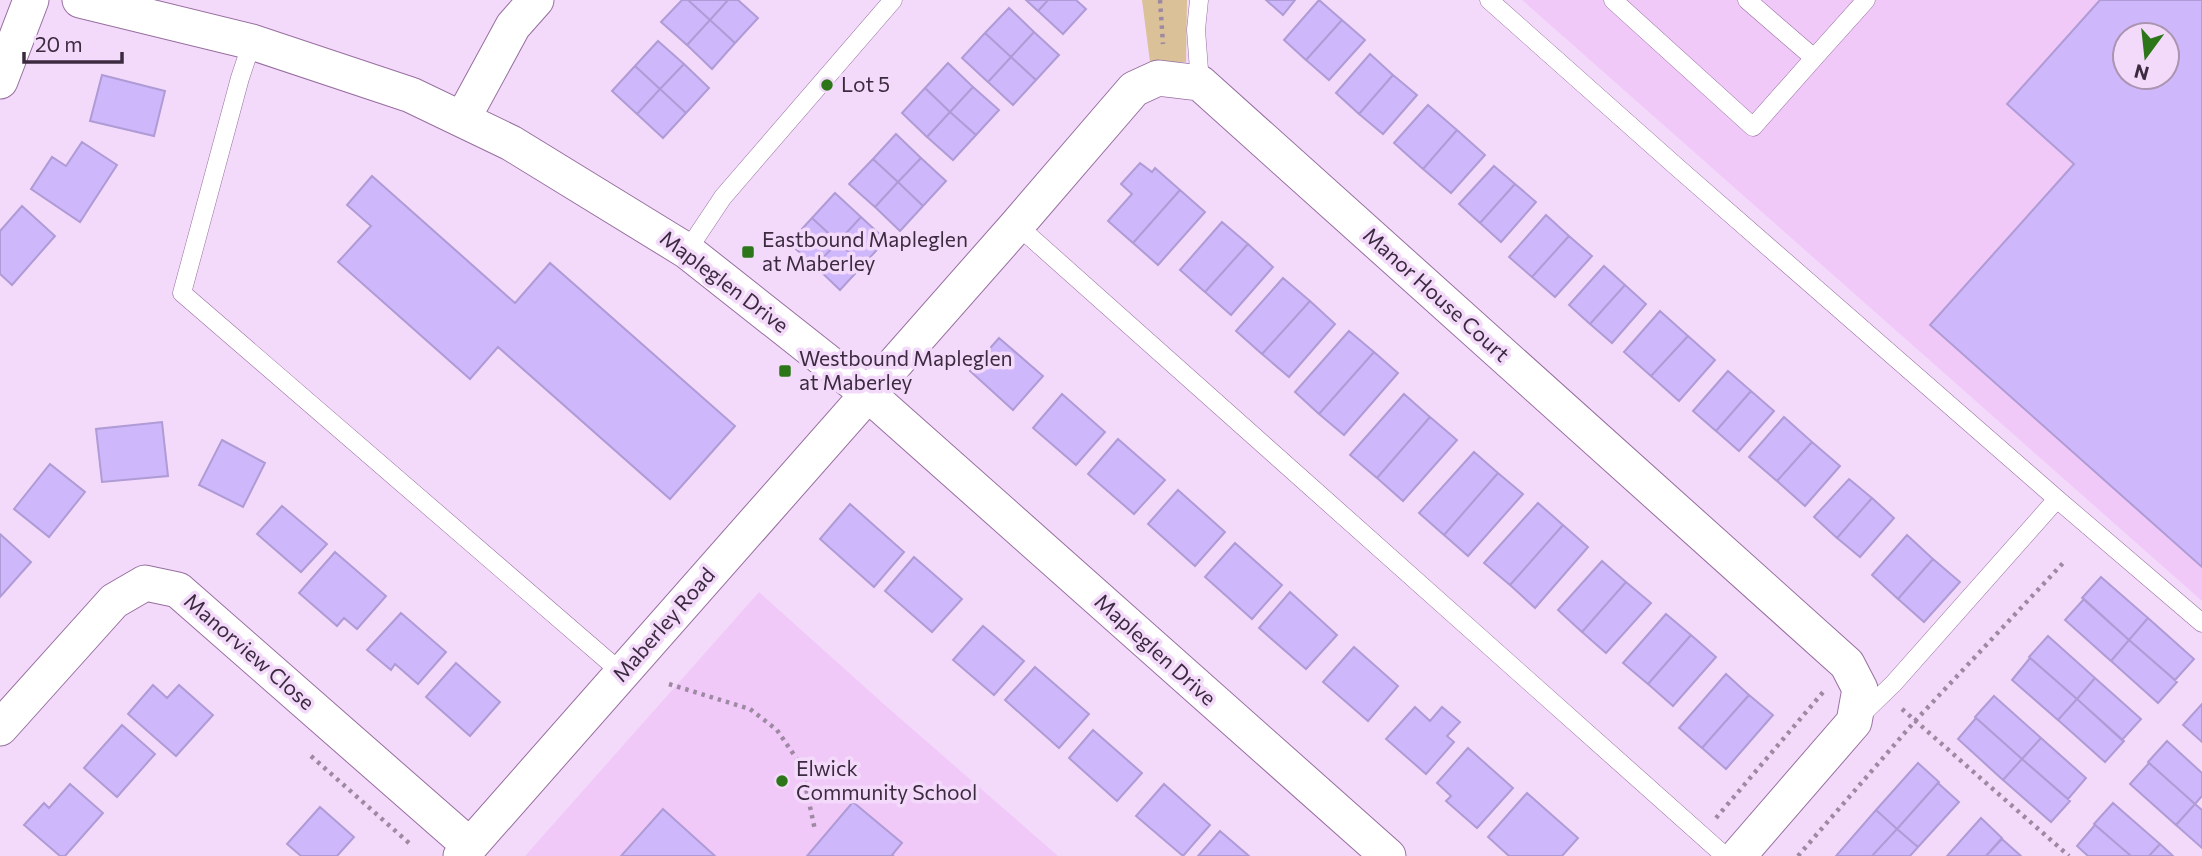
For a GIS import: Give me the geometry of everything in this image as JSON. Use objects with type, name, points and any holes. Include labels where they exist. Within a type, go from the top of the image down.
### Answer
[{"type":"street","points":[[0,81],[31,0]]},
{"type":"street","name":"Mapleglen Drive","points":[[80,0],[252,42],[411,96],[512,143],[687,251],[868,394],[1388,856]]},
{"type":"street","points":[[463,118],[513,26],[536,0]]},
{"type":"street","points":[[868,394],[1135,89],[1158,78],[1183,81]]},
{"type":"street","name":"Manor House Court","points":[[1183,81],[1847,664],[1860,689],[1854,722]]},
{"type":"street","name":"Maberley Road","points":[[465,851],[868,394]]},
{"type":"street","name":"Manorview Close","points":[[0,728],[114,601],[145,583],[178,590],[465,851]]},
{"type":"street","points":[[1738,856],[1854,722]]},
{"type":"lane","points":[[687,251],[723,197],[894,0]]},
{"type":"lane","points":[[1183,81],[1196,30],[1199,0]]},
{"type":"lane","points":[[1489,0],[1678,169],[2202,623]]},
{"type":"lane","points":[[1613,0],[1753,127],[1866,0]]},
{"type":"lane","points":[[1747,0],[1814,58]]},
{"type":"lane","points":[[252,42],[182,293],[622,673]]},
{"type":"lane","points":[[1017,225],[1725,856]]},
{"type":"lane","points":[[1854,722],[1885,693],[2057,499]]},
{"type":"path","points":[[1160,0],[1183,81]]},
{"type":"path","points":[[1798,856],[1915,722],[2065,561]]},
{"type":"path","points":[[1702,836],[1847,664]]},
{"type":"path","points":[[669,684],[750,709],[777,730],[801,765],[815,830]]},
{"type":"path","points":[[1885,693],[2069,856]]},
{"type":"shaded area","points":[[1142,0],[1187,0],[1186,62],[1150,62]]},
{"type":"shaded area","points":[[1522,0],[2202,0],[2202,601]]},
{"type":"shaded area","name":"Elwick Community School","points":[[759,592],[886,706],[1058,856],[525,856]]},
{"type":"building","points":[[682,0],[688,0],[710,20],[687,45],[661,22]]},
{"type":"building","points":[[688,0],[728,0],[710,20]]},
{"type":"building","points":[[728,0],[738,0],[758,18],[735,43],[710,20]]},
{"type":"building","points":[[1026,0],[1048,0],[1038,11]]},
{"type":"building","points":[[1048,0],[1076,0],[1086,9],[1063,34],[1038,11]]},
{"type":"building","points":[[1266,0],[1295,0],[1283,15]]},
{"type":"building","points":[[1319,0],[1342,20],[1306,60],[1284,40]]},
{"type":"building","points":[[2100,0],[2202,0],[2202,567],[1930,325],[2074,164],[2007,104]]},
{"type":"building","points":[[1009,8],[1034,32],[1011,57],[985,33]]},
{"type":"building","points":[[710,20],[735,43],[712,69],[687,45]]},
{"type":"building","points":[[1342,20],[1365,40],[1329,80],[1306,60]]},
{"type":"building","points":[[1034,32],[1059,55],[1036,80],[1011,57]]},
{"type":"building","points":[[985,33],[1011,57],[988,82],[962,58]]},
{"type":"building","points":[[658,41],[684,64],[660,89],[635,66]]},
{"type":"building","points":[[1370,54],[1393,75],[1359,114],[1336,93]]},
{"type":"building","points":[[1011,57],[1036,80],[1013,105],[988,82]]},
{"type":"building","points":[[948,63],[973,87],[950,112],[925,88]]},
{"type":"building","points":[[684,64],[709,88],[686,113],[660,89]]},
{"type":"building","points":[[635,66],[660,89],[637,114],[612,91]]},
{"type":"building","points":[[102,75],[165,91],[154,136],[90,121]]},
{"type":"building","points":[[1393,75],[1417,95],[1383,134],[1359,114]]},
{"type":"building","points":[[973,87],[999,110],[976,135],[950,112]]},
{"type":"building","points":[[925,88],[950,112],[927,137],[902,113]]},
{"type":"building","points":[[660,89],[686,113],[663,138],[637,114]]},
{"type":"building","points":[[1428,105],[1457,130],[1423,169],[1394,143]]},
{"type":"building","points":[[950,112],[976,135],[953,160],[927,137]]},
{"type":"building","points":[[1457,130],[1485,155],[1451,193],[1423,169]]},
{"type":"building","points":[[896,134],[921,158],[898,182],[873,159]]},
{"type":"building","points":[[82,142],[117,165],[80,222],[31,189],[52,157],[66,166]]},
{"type":"building","points":[[921,158],[946,181],[923,206],[898,182]]},
{"type":"building","points":[[873,159],[898,182],[875,207],[849,184]]},
{"type":"building","points":[[1140,163],[1152,172],[1155,168],[1180,190],[1133,243],[1108,221],[1132,194],[1121,184]]},
{"type":"building","points":[[1494,166],[1515,184],[1480,223],[1459,204]]},
{"type":"building","points":[[372,176],[515,303],[550,263],[735,426],[670,499],[498,347],[470,379],[338,262],[371,226],[347,205]]},
{"type":"building","points":[[898,182],[923,206],[900,231],[875,207]]},
{"type":"building","points":[[1515,184],[1536,202],[1501,242],[1480,223]]},
{"type":"building","points":[[1180,190],[1205,212],[1158,265],[1133,243]]},
{"type":"building","points":[[835,193],[861,217],[838,242],[812,218]]},
{"type":"building","points":[[22,206],[55,236],[12,285],[0,274],[0,231]]},
{"type":"building","points":[[1546,215],[1569,236],[1532,277],[1509,257]]},
{"type":"building","points":[[861,217],[886,240],[863,265],[838,242]]},
{"type":"building","points":[[812,218],[838,242],[815,266],[789,243]]},
{"type":"building","points":[[1222,222],[1248,244],[1205,292],[1180,270]]},
{"type":"building","points":[[1569,236],[1592,256],[1555,297],[1532,277]]},
{"type":"building","points":[[838,242],[863,265],[840,290],[815,266]]},
{"type":"building","points":[[1248,244],[1273,267],[1231,315],[1205,292]]},
{"type":"building","points":[[1604,266],[1625,285],[1590,324],[1569,305]]},
{"type":"building","points":[[1283,278],[1310,301],[1262,354],[1236,331]]},
{"type":"building","points":[[1625,285],[1646,304],[1612,343],[1590,324]]},
{"type":"building","points":[[1310,301],[1335,324],[1289,377],[1262,354]]},
{"type":"building","points":[[1660,311],[1688,336],[1651,376],[1624,352]]},
{"type":"building","points":[[1349,331],[1374,352],[1319,414],[1295,392]]},
{"type":"building","points":[[1688,336],[1715,360],[1679,401],[1651,376]]},
{"type":"building","points":[[999,338],[1043,376],[1013,410],[970,371]]},
{"type":"building","points":[[1374,352],[1398,373],[1344,435],[1319,414]]},
{"type":"building","points":[[1728,371],[1751,391],[1716,431],[1693,411]]},
{"type":"building","points":[[1751,391],[1774,411],[1739,451],[1716,431]]},
{"type":"building","points":[[1062,394],[1105,432],[1076,465],[1033,428]]},
{"type":"building","points":[[1404,394],[1430,417],[1377,478],[1350,455]]},
{"type":"building","points":[[1430,417],[1457,440],[1403,501],[1377,478]]},
{"type":"building","points":[[1784,417],[1812,442],[1777,481],[1749,457]]},
{"type":"building","points":[[162,422],[168,476],[102,482],[96,429]]},
{"type":"building","points":[[1118,439],[1165,480],[1134,514],[1088,474]]},
{"type":"building","points":[[222,440],[265,463],[243,507],[199,485]]},
{"type":"building","points":[[1812,442],[1840,466],[1805,506],[1777,481]]},
{"type":"building","points":[[1474,452],[1498,473],[1444,535],[1419,513]]},
{"type":"building","points":[[50,464],[85,492],[49,537],[14,509]]},
{"type":"building","points":[[1498,473],[1523,494],[1468,556],[1444,535]]},
{"type":"building","points":[[1849,479],[1872,498],[1837,538],[1814,517]]},
{"type":"building","points":[[1178,490],[1225,532],[1195,566],[1148,524]]},
{"type":"building","points":[[1872,498],[1894,518],[1860,557],[1837,538]]},
{"type":"building","points":[[1538,503],[1563,525],[1510,585],[1484,563]]},
{"type":"building","points":[[850,504],[904,552],[874,587],[820,539]]},
{"type":"building","points":[[282,506],[327,544],[301,572],[257,534]]},
{"type":"building","points":[[1563,525],[1588,547],[1535,608],[1510,585]]},
{"type":"building","points":[[0,534],[31,562],[0,597]]},
{"type":"building","points":[[1907,535],[1933,559],[1898,599],[1872,575]]},
{"type":"building","points":[[1235,543],[1282,585],[1252,619],[1205,577]]},
{"type":"building","points":[[335,552],[386,596],[357,629],[344,618],[337,626],[299,593]]},
{"type":"building","points":[[914,557],[962,599],[932,632],[885,591]]},
{"type":"building","points":[[1933,559],[1960,582],[1924,622],[1898,599]]},
{"type":"building","points":[[1602,561],[1626,582],[1582,632],[1558,610]]},
{"type":"building","points":[[2101,577],[2148,618],[2129,640],[2082,598]]},
{"type":"building","points":[[1626,582],[1651,603],[1606,653],[1582,632]]},
{"type":"building","points":[[1290,592],[1337,635],[1306,669],[1259,628]]},
{"type":"building","points":[[2084,599],[2129,640],[2111,661],[2065,620]]},
{"type":"building","points":[[401,613],[446,652],[418,684],[395,664],[391,670],[367,650]]},
{"type":"building","points":[[1666,614],[1691,635],[1648,684],[1623,663]]},
{"type":"building","points":[[2148,618],[2194,659],[2175,680],[2129,640]]},
{"type":"building","points":[[983,626],[1024,661],[994,695],[953,660]]},
{"type":"building","points":[[1691,635],[1716,657],[1673,706],[1648,684]]},
{"type":"building","points":[[2048,636],[2095,678],[2077,699],[2029,657]]},
{"type":"building","points":[[2129,640],[2177,682],[2158,703],[2111,661]]},
{"type":"building","points":[[1354,647],[1398,686],[1368,721],[1323,682]]},
{"type":"building","points":[[2030,658],[2077,699],[2058,720],[2012,680]]},
{"type":"building","points":[[456,663],[500,702],[470,736],[426,697]]},
{"type":"building","points":[[1035,667],[1089,714],[1059,748],[1005,700]]},
{"type":"building","points":[[1726,674],[1749,695],[1702,748],[1679,728]]},
{"type":"building","points":[[2095,678],[2141,719],[2122,740],[2077,699]]},
{"type":"building","points":[[153,685],[167,698],[179,685],[213,715],[176,756],[128,714]]},
{"type":"building","points":[[1749,695],[1773,715],[1726,769],[1702,748]]},
{"type":"building","points":[[1994,696],[2041,738],[2022,759],[1975,717]]},
{"type":"building","points":[[2077,699],[2124,741],[2105,762],[2058,720]]},
{"type":"building","points":[[2202,704],[2202,742],[2183,725]]},
{"type":"building","points":[[1415,707],[1430,721],[1442,707],[1460,722],[1447,736],[1454,742],[1426,774],[1386,739]]},
{"type":"building","points":[[1976,718],[2022,759],[2003,780],[1958,739]]},
{"type":"building","points":[[122,725],[155,754],[117,797],[84,768]]},
{"type":"building","points":[[1093,730],[1142,773],[1117,801],[1069,758]]},
{"type":"building","points":[[2041,738],[2086,778],[2068,799],[2022,759]]},
{"type":"building","points":[[2167,741],[2202,773],[2202,796],[2195,804],[2148,762]]},
{"type":"building","points":[[1468,748],[1513,788],[1477,828],[1446,801],[1451,796],[1437,783]]},
{"type":"building","points":[[2022,759],[2070,801],[2051,822],[2003,780]]},
{"type":"building","points":[[1918,763],[1939,782],[1897,829],[1876,810]]},
{"type":"building","points":[[2149,763],[2195,804],[2176,825],[2130,784]]},
{"type":"building","points":[[1938,783],[1959,802],[1918,847],[1897,829]]},
{"type":"building","points":[[70,784],[103,813],[65,856],[60,856],[24,825],[44,803],[49,808]]},
{"type":"building","points":[[1164,784],[1210,825],[1183,856],[1136,816]]},
{"type":"building","points":[[1527,793],[1578,838],[1562,856],[1509,856],[1488,837]]},
{"type":"building","points":[[853,802],[902,843],[892,855],[894,856],[807,856]]},
{"type":"building","points":[[2113,803],[2160,844],[2149,856],[2131,856],[2094,824]]},
{"type":"building","points":[[2195,804],[2202,810],[2202,848],[2176,825]]},
{"type":"building","points":[[320,807],[354,837],[337,856],[301,856],[287,844]]},
{"type":"building","points":[[663,809],[715,856],[621,856]]},
{"type":"building","points":[[1876,810],[1897,829],[1872,856],[1836,856]]},
{"type":"building","points":[[1981,818],[2002,838],[1986,856],[1947,856]]},
{"type":"building","points":[[2095,825],[2131,856],[2088,856],[2077,846]]},
{"type":"building","points":[[1897,829],[1918,847],[1910,856],[1872,856]]},
{"type":"building","points":[[1220,831],[1249,856],[1198,856]]},
{"type":"building","points":[[2002,839],[2021,856],[1986,856]]},
{"type":"building","points":[[2160,844],[2173,856],[2149,856]]},
{"type":"place","name":"Lot 5","points":[[827,85]]},
{"type":"place","name":"Eastbound Mapleglen at Maberley","points":[[748,252]]},
{"type":"place","name":"Westbound Mapleglen at Maberley","points":[[785,371]]},
{"type":"place","name":"Elwick Community School","points":[[782,781]]}]
